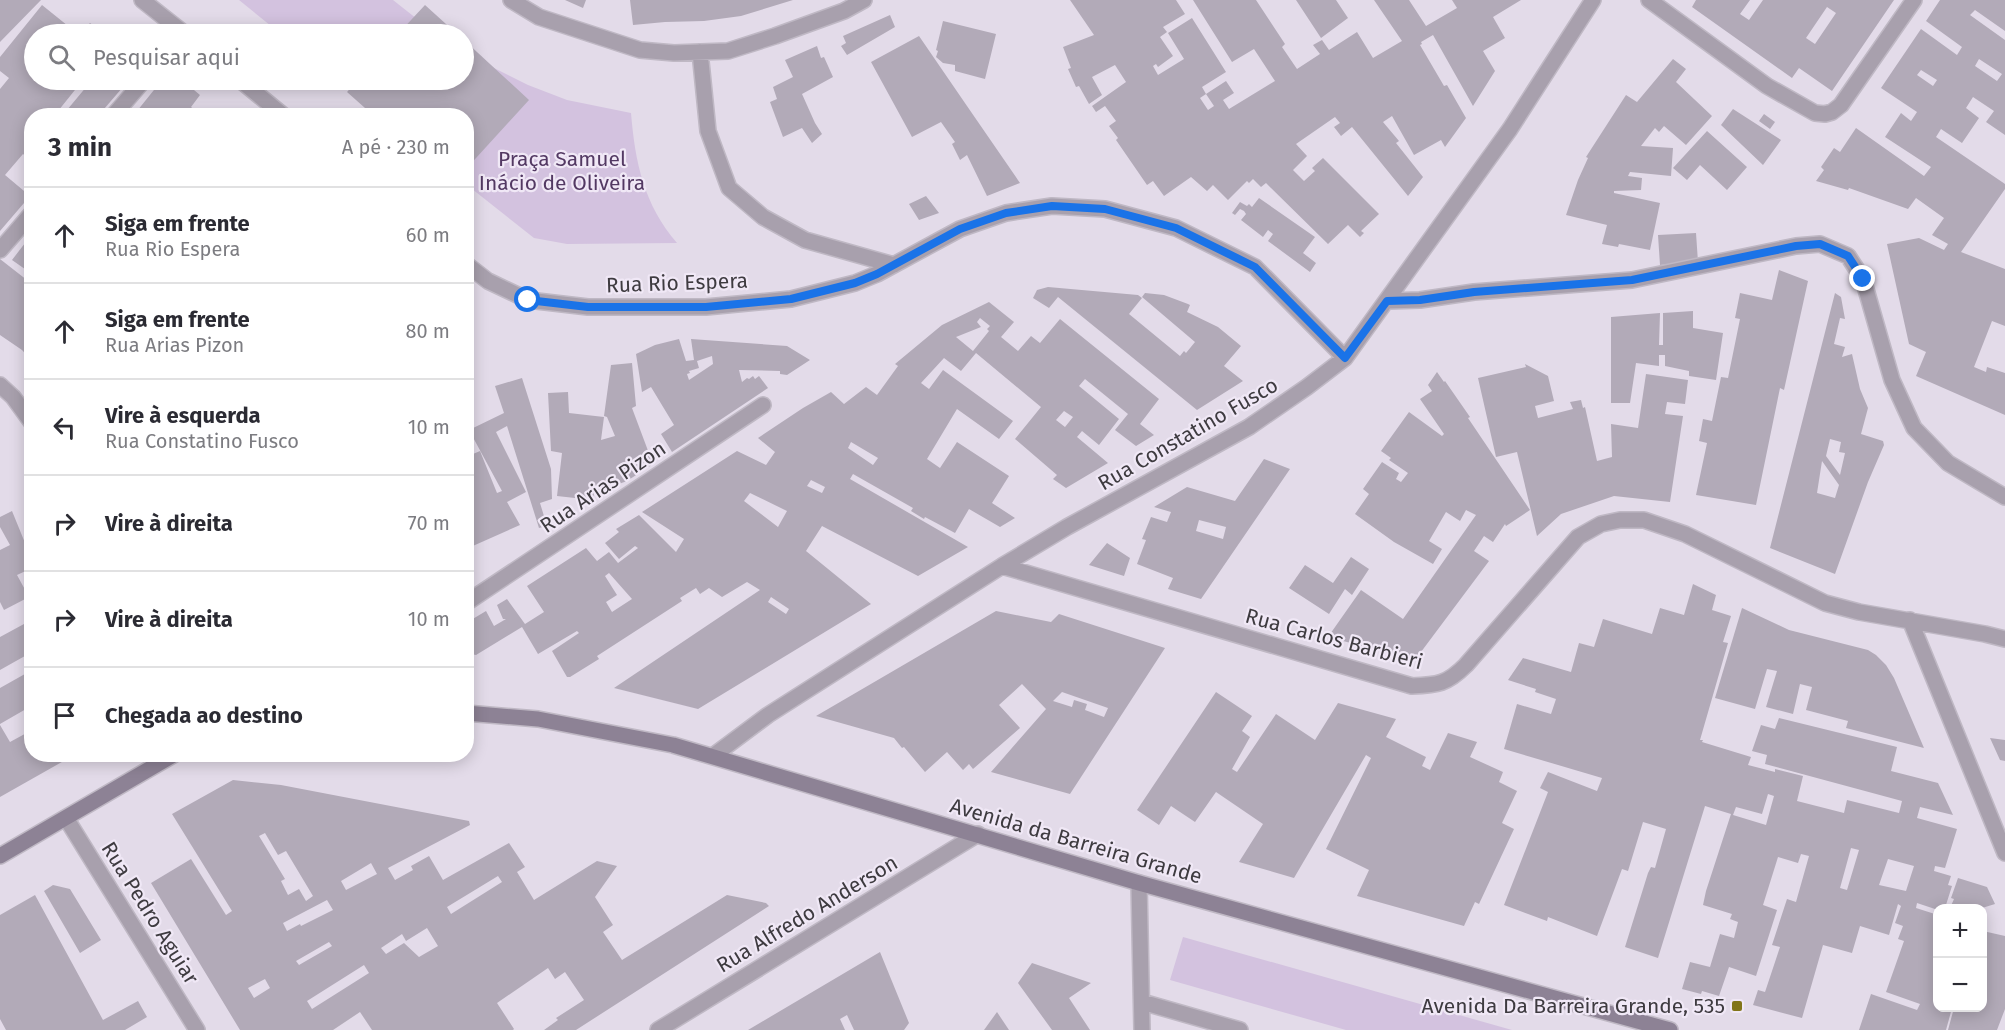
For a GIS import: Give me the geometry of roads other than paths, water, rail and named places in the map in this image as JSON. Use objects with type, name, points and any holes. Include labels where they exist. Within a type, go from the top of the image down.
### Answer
[{"type":"main road","name":"Avenida da Barreira Grande","points":[[474,714],[538,719],[673,745],[1139,883],[1670,1030]]},
{"type":"main road","points":[[0,856],[161,762]]},
{"type":"street","points":[[142,0],[171,24]]},
{"type":"street","points":[[511,0],[539,17],[640,50],[674,53],[728,51],[844,11],[864,0]]},
{"type":"street","name":"Rua Constatino Fusco","points":[[713,756],[768,715],[1002,566],[1067,527],[1249,427],[1345,358],[1510,129],[1593,0]]},
{"type":"street","points":[[1649,0],[1767,86],[1815,113],[1825,114],[1841,105],[1914,0]]},
{"type":"street","points":[[700,52],[708,131],[729,188],[763,217],[806,240],[894,265],[960,229],[1006,213],[1052,206],[1105,209],[1176,228],[1255,267],[1345,358]]},
{"type":"street","points":[[120,108],[135,90]]},
{"type":"street","points":[[252,90],[274,108]]},
{"type":"street","points":[[0,250],[24,222]]},
{"type":"street","points":[[1387,301],[1420,300],[1474,292],[1632,280],[1796,246],[1820,244],[1848,256],[1863,279],[1892,380],[1914,428],[1948,463],[2005,497]]},
{"type":"street","name":"Rua Rio Espera","points":[[474,270],[488,281],[528,300],[588,307],[706,307],[791,299],[855,283],[894,265]]},
{"type":"street","points":[[0,385],[24,412]]},
{"type":"street","name":"Rua Arias Pizon","points":[[474,598],[763,405]]},
{"type":"street","name":"Rua Carlos Barbieri","points":[[1002,566],[1412,686],[1437,685],[1453,678],[1578,537],[1601,525],[1620,519],[1644,520],[1685,534],[1825,603],[1859,612],[2005,639]]},
{"type":"street","points":[[1910,620],[2005,853]]},
{"type":"street","name":"Rua Pedro Aguiar","points":[[66,818],[198,1030]]},
{"type":"street","name":"Rua Alfredo Anderson","points":[[658,1030],[978,834]]},
{"type":"street","points":[[1139,883],[1142,1030]]},
{"type":"street","points":[[1142,1002],[1240,1030]]},
{"type":"place","name":"Avenida Da Barreira Grande, 535","points":[[1737,1006]]},
{"type":"park label","name":"Praça Samuel Inácio de Oliveira","points":[[562,171]]}]
